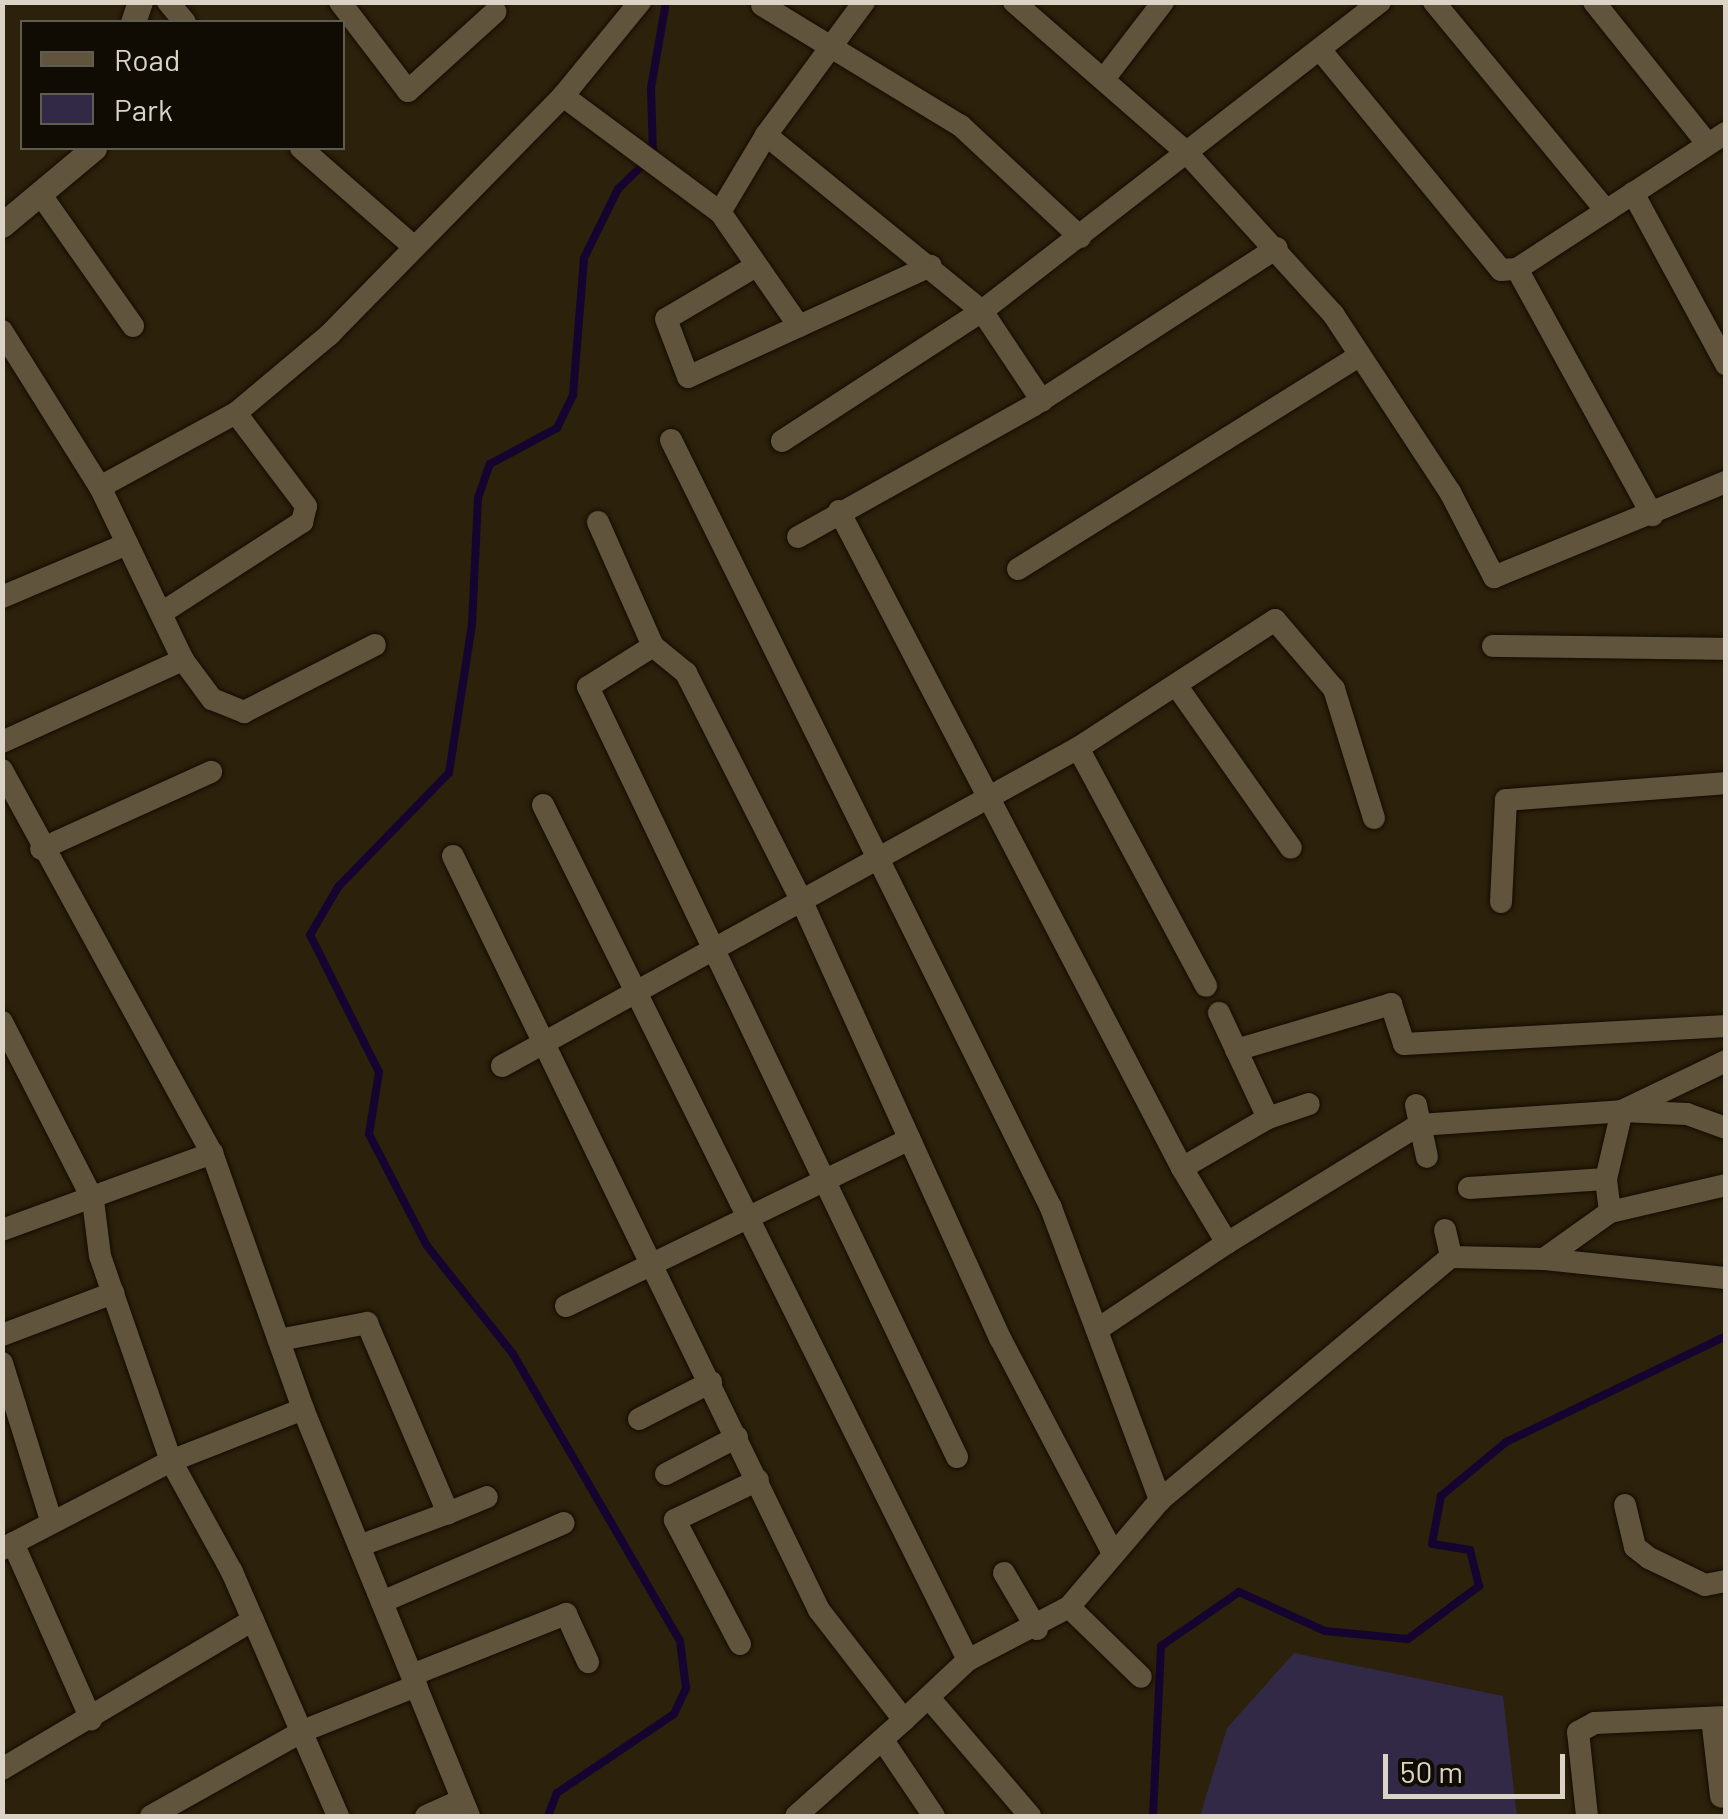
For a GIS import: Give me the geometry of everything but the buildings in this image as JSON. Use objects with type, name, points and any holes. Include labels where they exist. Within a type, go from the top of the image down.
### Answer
[{"type":"street","points":[[340,2],[408,91],[496,12]]},
{"type":"street","points":[[100,488],[236,412],[414,247],[563,96],[640,2]]},
{"type":"street","points":[[720,212],[766,135],[864,2]]},
{"type":"street","points":[[1014,2],[1107,75],[1277,248],[1359,356],[1450,492],[1494,578],[1726,482]]},
{"type":"street","points":[[1107,75],[1163,2]]},
{"type":"street","points":[[782,441],[982,311],[1322,52],[1380,2]]},
{"type":"street","points":[[1434,2],[1606,211]]},
{"type":"street","points":[[1517,269],[1719,142],[1594,2]]},
{"type":"street","points":[[762,5],[961,126],[1080,238]]},
{"type":"street","points":[[1322,52],[1490,260],[1517,269],[1652,515]]},
{"type":"street","points":[[563,96],[622,144],[720,212],[799,326]]},
{"type":"street","points":[[766,135],[932,266],[982,311],[1042,401]]},
{"type":"street","points":[[2,225],[92,150]]},
{"type":"street","points":[[303,150],[414,247]]},
{"type":"street","points":[[1633,193],[1726,364]]},
{"type":"street","points":[[41,195],[133,326]]},
{"type":"street","points":[[798,538],[838,511],[1042,401],[1277,248]]},
{"type":"street","points":[[756,266],[666,319],[688,377],[932,266]]},
{"type":"street","points":[[2,332],[100,488],[184,660],[212,700],[244,712],[374,645]]},
{"type":"street","points":[[1018,569],[1359,356]]},
{"type":"street","points":[[163,612],[302,522],[306,506],[236,412]]},
{"type":"street","points":[[671,440],[884,858],[1101,1327],[1160,1500]]},
{"type":"street","points":[[838,511],[1182,1168],[1227,1242]]},
{"type":"street","points":[[598,522],[653,646],[686,674],[803,904],[910,1138],[1112,1551]]},
{"type":"street","points":[[2,597],[127,544]]},
{"type":"street","points":[[502,1066],[988,800],[1078,748],[1275,620],[1334,689],[1374,818]]},
{"type":"street","points":[[653,646],[588,686],[719,948],[957,1457]]},
{"type":"street","points":[[1493,646],[1726,649]]},
{"type":"street","points":[[2,742],[184,660]]},
{"type":"street","points":[[1176,684],[1291,848]]},
{"type":"street","points":[[1078,748],[1206,986]]},
{"type":"street","points":[[2,770],[41,850],[212,1153],[303,1409],[466,1808],[426,1816]]},
{"type":"street","points":[[41,850],[211,772]]},
{"type":"street","points":[[1501,902],[1506,800],[1726,783]]},
{"type":"street","points":[[543,805],[639,988],[744,1217],[968,1660]]},
{"type":"street","points":[[453,856],[548,1041],[818,1610],[904,1720]]},
{"type":"street","points":[[1236,1050],[1392,1004],[1404,1044],[1726,1026]]},
{"type":"street","points":[[1220,1013],[1268,1118]]},
{"type":"street","points":[[2,1022],[93,1200],[112,1294],[170,1461],[253,1620],[338,1816]]},
{"type":"street","points":[[1622,1112],[1726,1060]]},
{"type":"street","points":[[1693,1077],[1726,1076]]},
{"type":"street","points":[[1182,1168],[1268,1118],[1308,1104]]},
{"type":"street","points":[[1610,1212],[1606,1179],[1622,1112]]},
{"type":"street","points":[[1101,1327],[1417,1115],[1687,1114],[1726,1128]]},
{"type":"street","points":[[1417,1115],[1427,1157]]},
{"type":"street","points":[[566,1306],[910,1138]]},
{"type":"street","points":[[2,1230],[93,1200],[212,1153]]},
{"type":"street","points":[[1468,1188],[1606,1179]]},
{"type":"street","points":[[1544,1259],[1610,1212],[1726,1184]]},
{"type":"street","points":[[1445,1230],[1451,1257]]},
{"type":"street","points":[[796,1816],[884,1742],[968,1660],[1036,1629],[1069,1606],[1112,1551],[1160,1500],[1451,1257],[1544,1259],[1726,1278]]},
{"type":"street","points":[[2,1335],[112,1294]]},
{"type":"street","points":[[279,1340],[367,1322],[448,1513]]},
{"type":"street","points":[[2,1363],[51,1520]]},
{"type":"street","points":[[639,1419],[711,1382]]},
{"type":"street","points":[[92,1718],[8,1546],[51,1520],[170,1461],[303,1409]]},
{"type":"street","points":[[666,1474],[737,1437]]},
{"type":"street","points":[[740,1644],[675,1520],[758,1480]]},
{"type":"street","points":[[359,1546],[487,1498]]},
{"type":"street","points":[[1624,1506],[1635,1547],[1719,1587]]},
{"type":"street","points":[[382,1602],[564,1523]]},
{"type":"street","points":[[1004,1573],[1036,1629]]},
{"type":"street","points":[[1069,1606],[1141,1677]]},
{"type":"street","points":[[151,1816],[303,1732],[566,1614],[588,1662]]},
{"type":"street","points":[[2,1769],[253,1620]]},
{"type":"street","points":[[929,1698],[1030,1816]]},
{"type":"street","points":[[1587,1816],[1578,1732],[1595,1723],[1719,1718],[1722,1796]]},
{"type":"street","points":[[884,1742],[934,1816]]},
{"type":"green space","points":[[1294,1653],[1503,1696],[1517,1816],[1200,1816],[1227,1728]]},
{"type":"waterway","points":[[548,1816],[557,1793],[674,1714],[686,1688],[680,1641],[513,1354],[427,1246],[369,1134],[379,1072],[310,935],[338,887],[449,773],[472,625],[478,498],[490,464],[557,428],[573,395],[584,258],[618,189],[653,155],[651,88],[666,2]]},
{"type":"waterway","points":[[1153,1816],[1161,1646],[1239,1592],[1325,1631],[1408,1639],[1479,1586],[1470,1550],[1432,1544],[1441,1496],[1506,1442],[1726,1336]]}]
